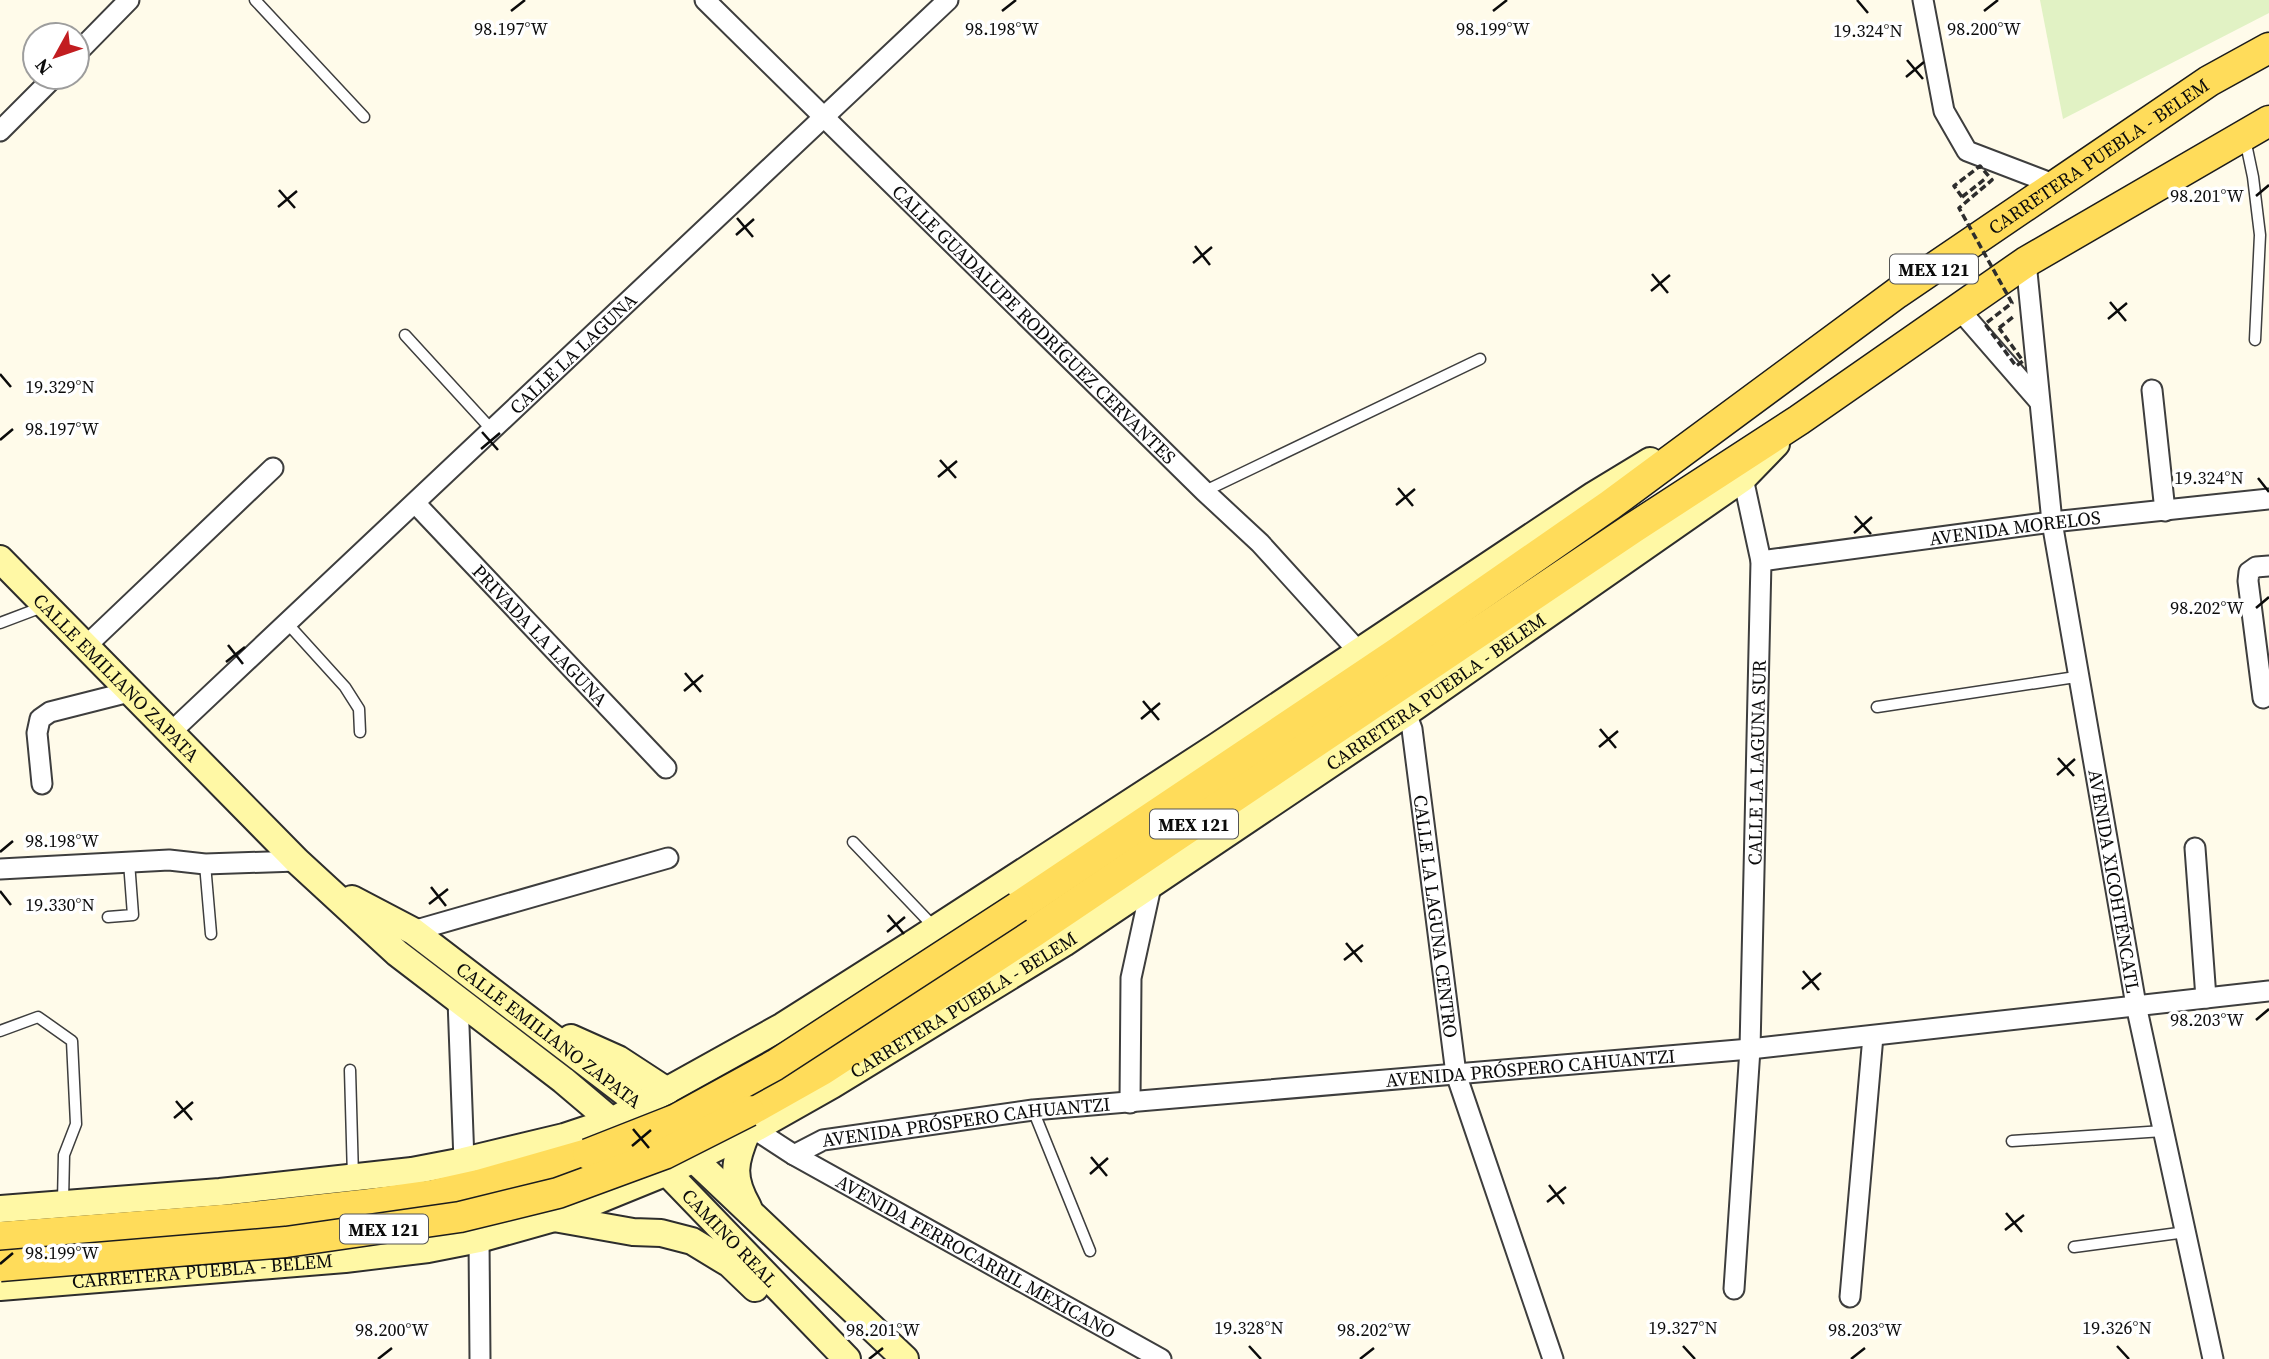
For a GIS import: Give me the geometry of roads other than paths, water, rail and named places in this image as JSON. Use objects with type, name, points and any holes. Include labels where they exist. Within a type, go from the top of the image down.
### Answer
[{"type":"main road","name":"CARRETERA PUEBLA - BELEM","points":[[0,1237],[234,1219],[434,1195],[588,1154],[677,1119],[775,1065],[996,922],[1397,653],[1610,505],[1897,293],[2209,81],[2269,48]]},
{"type":"main road","name":"CARRETERA PUEBLA - BELEM","points":[[0,1266],[286,1242],[448,1219],[558,1193],[664,1154],[749,1111],[834,1062],[1032,933],[1633,528],[1799,420],[2026,262],[2256,128]]},
{"type":"street","points":[[91,39],[130,0]]},
{"type":"street","name":"CALLE GUADALUPE RODRÍGUEZ CERVANTES","points":[[705,0],[1260,543],[1359,652]]},
{"type":"street","name":"CALLE LA LAGUNA","points":[[169,734],[948,0]]},
{"type":"street","points":[[1923,0],[1944,111],[1967,151],[2056,185]]},
{"type":"street","points":[[0,131],[40,91]]},
{"type":"street","name":"AVENIDA XICOHTÉNCATL","points":[[2026,262],[2052,523],[2136,1005],[2213,1359]]},
{"type":"street","points":[[1958,308],[2038,400]]},
{"type":"street","points":[[2152,390],[2165,511]]},
{"type":"street","name":"CARRETERA PUEBLA - BELEM","points":[[0,1209],[220,1192],[412,1171],[564,1137],[612,1121],[783,1026],[936,929],[1594,495],[1762,394]]},
{"type":"street","name":"CARRETERA PUEBLA - BELEM","points":[[0,1287],[345,1259],[428,1249],[479,1239],[554,1218],[693,1159],[751,1131],[844,1078],[1065,943],[1406,713],[1743,478],[1799,420]]},
{"type":"street","points":[[85,647],[273,468]]},
{"type":"street","name":"CALLE LA LAGUNA SUR","points":[[1734,1289],[1750,1049],[1761,561],[1743,478]]},
{"type":"street","name":"AVENIDA MORELOS","points":[[1761,561],[2052,523],[2269,499]]},
{"type":"street","name":"PRIVADA LA LAGUNA","points":[[415,503],[666,768]]},
{"type":"street","name":"CALLE EMILIANO ZAPATA","points":[[0,559],[169,734],[297,861],[397,953],[563,1080],[612,1121]]},
{"type":"street","points":[[2263,698],[2248,581],[2249,572],[2256,567],[2269,566]]},
{"type":"street","points":[[42,784],[37,733],[40,719],[50,712],[128,692]]},
{"type":"street","name":"CALLE LA LAGUNA CENTRO","points":[[1406,713],[1412,729],[1457,1074],[1553,1359]]},
{"type":"street","points":[[2195,848],[2206,998]]},
{"type":"street","points":[[413,931],[668,858]]},
{"type":"street","points":[[0,869],[169,859],[205,864],[297,861]]},
{"type":"street","points":[[1130,1103],[1131,978],[1152,882]]},
{"type":"street","name":"CALLE EMILIANO ZAPATA","points":[[323,884],[413,931],[641,1105],[693,1159],[905,1359]]},
{"type":"street","name":"AVENIDA PRÓSPERO CAHUANTZI","points":[[794,1155],[823,1140],[1033,1110],[1750,1049],[2269,991]]},
{"type":"street","points":[[458,1000],[464,1161]]},
{"type":"street","points":[[529,1020],[618,1059],[667,1091]]},
{"type":"street","points":[[1850,1297],[1872,1035]]},
{"type":"street","points":[[563,1080],[574,1101],[573,1121],[564,1137]]},
{"type":"street","name":"CAMINO REAL","points":[[612,1121],[667,1171],[847,1359]]},
{"type":"street","points":[[751,1131],[738,1153],[735,1168],[738,1190],[755,1217]]},
{"type":"street","name":"AVENIDA FERROCARRIL MEXICANO","points":[[751,1131],[1161,1359]]},
{"type":"street","points":[[554,1218],[661,1233],[692,1241],[730,1264],[831,1359]]},
{"type":"street","points":[[479,1239],[480,1359]]},
{"type":"lane","points":[[255,0],[364,117]]},
{"type":"lane","points":[[2255,340],[2260,235],[2253,177],[2256,128]]},
{"type":"lane","points":[[405,335],[492,430]]},
{"type":"lane","points":[[1204,491],[1480,359]]},
{"type":"lane","points":[[0,623],[45,606]]},
{"type":"lane","points":[[287,623],[345,687],[359,709],[360,732]]},
{"type":"lane","points":[[1877,707],[2079,678]]},
{"type":"lane","points":[[853,842],[936,929]]},
{"type":"lane","points":[[108,917],[133,915],[129,862]]},
{"type":"lane","points":[[205,864],[211,934]]},
{"type":"lane","points":[[0,1031],[38,1017],[72,1041],[76,1124],[64,1155],[63,1204]]},
{"type":"lane","points":[[350,1070],[353,1177]]},
{"type":"lane","points":[[1033,1110],[1090,1251]]},
{"type":"lane","points":[[2012,1141],[2163,1131]]},
{"type":"lane","points":[[2074,1247],[2186,1232]]}]
